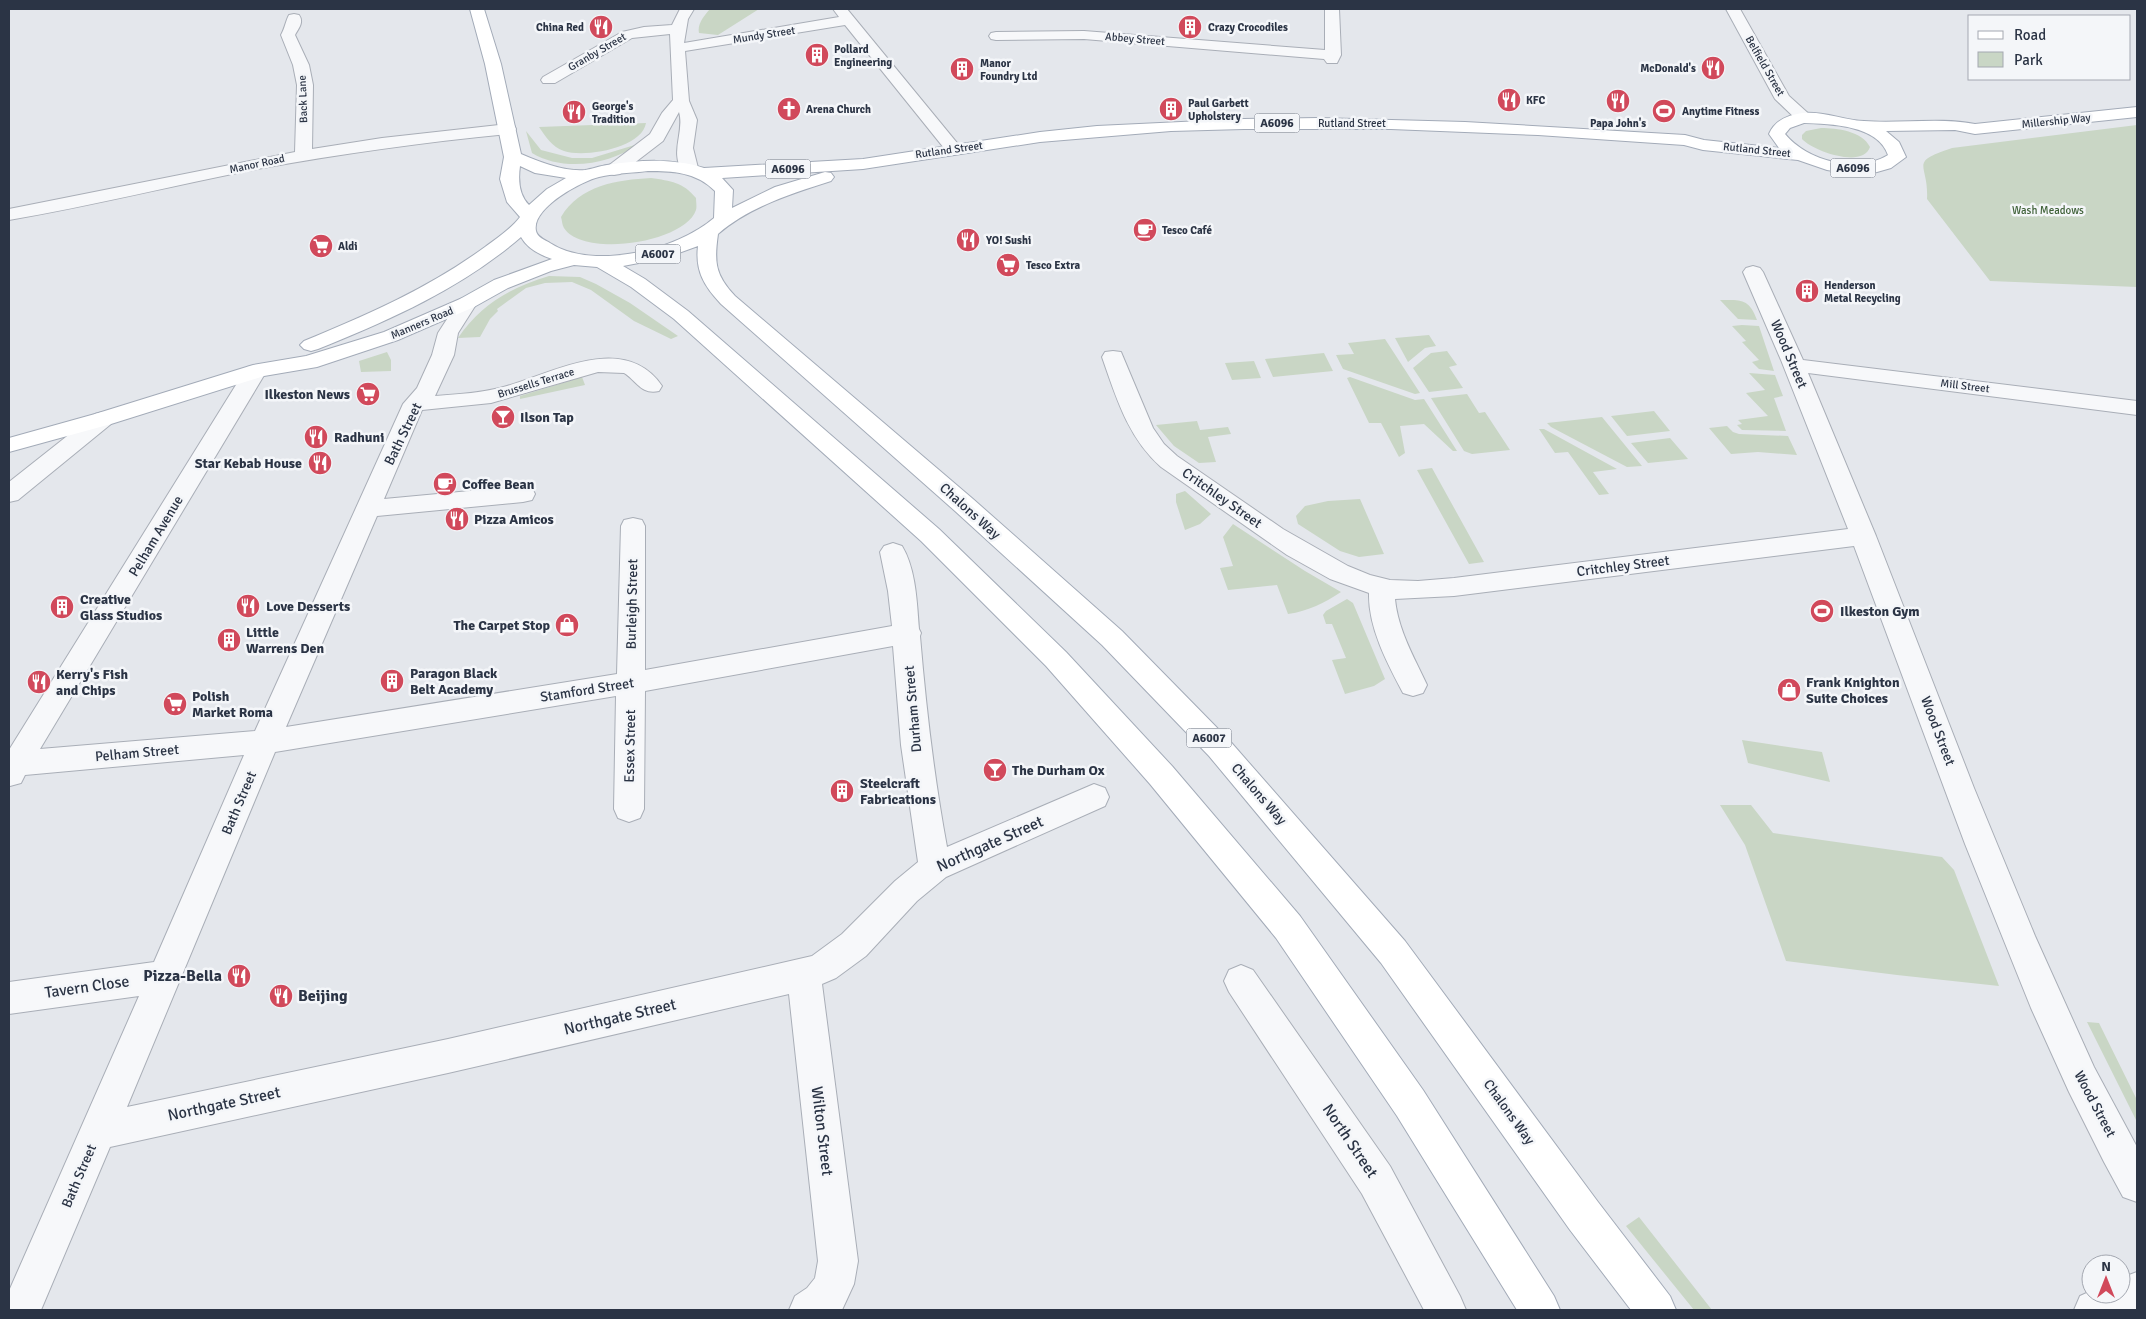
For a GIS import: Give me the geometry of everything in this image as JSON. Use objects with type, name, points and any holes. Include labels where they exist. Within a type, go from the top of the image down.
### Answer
[{"type":"main road","name":"A6007","points":[[478,9],[493,64],[514,157],[509,179],[516,202],[527,220],[526,232],[540,246],[553,253],[590,260],[644,258],[682,246],[716,226],[724,190],[718,183],[696,171]]},
{"type":"main road","name":"Millership Way","points":[[1861,126],[1955,126],[1975,129],[2137,112]]},
{"type":"main road","points":[[1777,134],[1784,124],[1804,118],[1842,121],[1877,132],[1890,140],[1896,149]]},
{"type":"main road","name":"Rutland Street","points":[[586,176],[648,166],[696,171],[749,172],[871,163],[954,149],[1094,131],[1305,122],[1469,125],[1685,140],[1703,145],[1799,155]]},
{"type":"main road","name":"Millership Way","points":[[1896,149],[1912,142],[1967,134],[1975,129]]},
{"type":"main road","name":"Rutland Street","points":[[1685,140],[1777,134]]},
{"type":"main road","name":"A6096","points":[[1777,134],[1780,141],[1799,155],[1825,164],[1860,169],[1877,168],[1890,164],[1897,157],[1896,149]]},
{"type":"main road","points":[[514,157],[541,169],[586,176]]},
{"type":"main road","name":"Rutland Street","points":[[716,226],[781,191],[871,163]]},
{"type":"main road","name":"Manners Road","points":[[258,371],[297,350],[403,304],[504,244],[553,192],[586,176]]},
{"type":"main road","name":"Chalons Way","points":[[716,226],[705,266],[714,285],[728,300],[957,498],[1112,638],[1219,748],[1392,952],[1584,1216],[1656,1310]]},
{"type":"main road","name":"A6007","points":[[590,260],[638,283],[681,315],[930,535],[1056,659],[1161,775],[1288,927],[1410,1103],[1540,1310]]},
{"type":"main road","name":"Manners Road","points":[[9,445],[103,419],[258,371],[309,362],[382,339],[467,303],[501,284],[544,267],[590,260]]},
{"type":"street","points":[[687,9],[677,29],[678,48],[681,101],[689,112],[684,147],[696,171]]},
{"type":"street","name":"Abbey Street","points":[[996,36],[1084,35],[1332,57],[1332,9]]},
{"type":"street","name":"Belfield Street","points":[[1733,9],[1778,91],[1788,106],[1804,118]]},
{"type":"street","name":"Back Lane","points":[[295,12],[294,25],[288,35],[301,65],[305,86],[303,154]]},
{"type":"street","points":[[845,15],[954,149]]},
{"type":"street","name":"Mundy Street","points":[[678,48],[845,15]]},
{"type":"street","name":"Granby Street","points":[[549,80],[627,35],[644,31],[677,29]]},
{"type":"street","points":[[614,170],[657,138],[670,113],[681,101]]},
{"type":"street","name":"Manor Road","points":[[9,215],[303,154],[414,137],[508,129]]},
{"type":"street","name":"Wood Street","points":[[1753,272],[1794,365],[1864,536],[1979,840],[2043,998],[2082,1081],[2137,1183]]},
{"type":"street","name":"Bath Street","points":[[21,1310],[265,742],[414,404],[427,391],[443,355],[448,333],[467,303]]},
{"type":"street","name":"Critchley Street","points":[[1113,357],[1146,436],[1157,451],[1244,515],[1313,559],[1382,588],[1424,589],[1454,587],[1864,536]]},
{"type":"street","name":"Mill Street","points":[[1794,365],[2137,408]]},
{"type":"street","name":"Brussells Terrace","points":[[414,404],[488,397],[520,390],[583,369],[604,366],[628,367],[634,370],[651,386]]},
{"type":"street","name":"Pelham Avenue","points":[[11,768],[258,371]]},
{"type":"street","points":[[9,494],[103,419]]},
{"type":"street","points":[[368,509],[523,494]]},
{"type":"street","name":"Burleigh Street","points":[[631,683],[633,526]]},
{"type":"street","name":"Durham Street","points":[[893,552],[901,581],[908,633],[911,703],[918,773],[935,867]]},
{"type":"street","points":[[1382,588],[1381,601],[1386,620],[1413,685]]},
{"type":"street","name":"Stamford Street","points":[[265,742],[631,683],[908,633]]},
{"type":"street","name":"Essex Street","points":[[629,809],[631,683]]},
{"type":"street","name":"Pelham Street","points":[[11,768],[265,742]]},
{"type":"street","name":"Northgate Street","points":[[99,1131],[448,1056],[804,975],[824,967],[854,945],[906,891],[935,867],[1094,797]]},
{"type":"street","name":"Wilton Street","points":[[804,975],[838,1261],[821,1298]]},
{"type":"street","name":"Tavern Close","points":[[9,998],[166,976]]},
{"type":"street","name":"North Street","points":[[1241,981],[1376,1180],[1446,1310]]},
{"type":"street","points":[[2094,1310],[2137,1292]]},
{"type":"green space","points":[[710,9],[759,9],[718,35],[699,33],[700,23]]},
{"type":"green space","points":[[646,123],[642,132],[624,145],[598,152],[585,153],[573,153],[556,147],[539,127]]},
{"type":"green space","name":"Wash Meadows","points":[[2137,125],[2137,287],[1990,281],[1927,199],[1923,166],[1925,161],[1929,157],[1952,148]]},
{"type":"green space","points":[[1821,128],[1841,130],[1855,134],[1861,137],[1870,147],[1866,153],[1858,157],[1838,156],[1816,148],[1802,139],[1802,135],[1806,131]]},
{"type":"green space","points":[[526,131],[541,150],[572,158],[592,158],[638,144],[614,157],[600,161],[586,164],[558,163],[532,153]]},
{"type":"green space","points":[[651,178],[671,181],[681,185],[696,198],[696,210],[688,221],[673,231],[633,243],[611,244],[591,242],[575,237],[564,228],[561,217],[569,206],[589,191],[600,186],[625,180]]},
{"type":"green space","points":[[549,276],[580,277],[596,284],[630,303],[678,336],[671,339],[634,321],[591,290],[572,282],[545,283],[526,288],[497,309],[498,311],[490,319],[480,337],[458,338],[476,316],[498,299],[522,286]]},
{"type":"green space","points":[[1720,300],[1734,300],[1747,304],[1757,320],[1738,319]]},
{"type":"green space","points":[[1732,326],[1759,326],[1774,371],[1759,369],[1752,362],[1759,360],[1742,342],[1746,341]]},
{"type":"green space","points":[[1429,335],[1436,346],[1425,348],[1408,362],[1395,338]]},
{"type":"green space","points":[[1385,339],[1420,393],[1415,394],[1343,369],[1336,355],[1354,354],[1348,343]]},
{"type":"green space","points":[[1447,351],[1457,365],[1449,367],[1463,388],[1429,392],[1413,368],[1431,353]]},
{"type":"green space","points":[[387,352],[391,360],[391,371],[361,372],[359,361]]},
{"type":"green space","points":[[1324,353],[1333,371],[1273,377],[1265,359]]},
{"type":"green space","points":[[1254,361],[1261,378],[1232,380],[1225,363]]},
{"type":"green space","points":[[1749,373],[1775,375],[1783,396],[1774,398],[1786,431],[1742,430],[1737,425],[1742,424],[1738,420],[1768,416],[1746,393],[1765,390]]},
{"type":"green space","points":[[582,377],[585,385],[520,399],[520,396]]},
{"type":"green space","points":[[1350,377],[1415,400],[1424,399],[1457,451],[1453,451],[1424,424],[1400,426],[1405,453],[1399,457],[1381,423],[1369,423],[1347,378]]},
{"type":"green space","points":[[1467,394],[1479,413],[1485,412],[1510,450],[1472,454],[1464,451],[1431,398]]},
{"type":"green space","points":[[1654,411],[1670,431],[1627,436],[1611,416]]},
{"type":"green space","points":[[1602,417],[1642,466],[1627,467],[1551,427],[1547,423]]},
{"type":"green space","points":[[1197,421],[1200,430],[1228,427],[1231,434],[1208,437],[1216,462],[1199,463],[1174,446],[1156,425]]},
{"type":"green space","points":[[1727,426],[1733,432],[1739,434],[1788,436],[1797,455],[1758,452],[1731,454],[1709,428]]},
{"type":"green space","points":[[1539,429],[1544,429],[1617,469],[1593,472],[1609,494],[1599,495],[1568,452],[1555,453]]},
{"type":"green space","points":[[1670,438],[1688,459],[1648,463],[1631,443]]},
{"type":"green space","points":[[1432,468],[1484,562],[1469,564],[1417,470]]},
{"type":"green space","points":[[1185,491],[1211,514],[1200,524],[1185,530],[1176,502],[1176,494]]},
{"type":"green space","points":[[1360,499],[1384,554],[1359,557],[1340,551],[1298,524],[1296,516],[1305,506],[1328,501]]},
{"type":"green space","points":[[1233,524],[1341,592],[1316,606],[1288,614],[1277,585],[1228,590],[1220,568],[1233,566],[1223,537]]},
{"type":"green space","points":[[1347,599],[1353,603],[1385,679],[1374,686],[1345,694],[1332,660],[1346,658],[1332,624],[1326,624],[1323,615],[1326,611]]},
{"type":"green space","points":[[1742,740],[1822,752],[1830,782],[1748,763]]},
{"type":"green space","points":[[1720,805],[1751,805],[1773,833],[1942,857],[1954,870],[1999,986],[1786,961],[1745,845]]},
{"type":"green space","points":[[2087,1022],[2099,1023],[2137,1100],[2137,1122]]},
{"type":"green space","points":[[1639,1217],[1712,1310],[1694,1310],[1626,1226]]},
{"type":"place","name":"China Red","points":[[601,27]]},
{"type":"place","name":"Crazy Crocodiles","points":[[1190,27]]},
{"type":"place","name":"Pollard Engineering","points":[[817,55]]},
{"type":"place","name":"McDonald's","points":[[1713,68]]},
{"type":"place","name":"Manor Foundry Ltd","points":[[962,69]]},
{"type":"place","name":"KFC","points":[[1509,100]]},
{"type":"place","name":"Papa John's","points":[[1618,101]]},
{"type":"place","name":"Arena Church","points":[[789,109]]},
{"type":"place","name":"Paul Garbett Upholstery","points":[[1171,109]]},
{"type":"place","name":"Anytime Fitness","points":[[1664,111]]},
{"type":"place","name":"George's Tradition","points":[[574,112]]},
{"type":"place","name":"Tesco Café","points":[[1145,230]]},
{"type":"place","name":"YO! Sushi","points":[[968,240]]},
{"type":"place","name":"Aldi","points":[[321,246]]},
{"type":"place","name":"Tesco Extra","points":[[1008,265]]},
{"type":"place","name":"Henderson Metal Recycling","points":[[1807,291]]},
{"type":"place","name":"Ilkeston News","points":[[368,394]]},
{"type":"place","name":"Ilson Tap","points":[[503,417]]},
{"type":"place","name":"Radhuni","points":[[316,437]]},
{"type":"place","name":"Star Kebab House","points":[[320,463]]},
{"type":"place","name":"Coffee Bean","points":[[445,484]]},
{"type":"place","name":"Pizza Amicos","points":[[457,519]]},
{"type":"place","name":"Love Desserts","points":[[248,606]]},
{"type":"place","name":"Creative Glass Studios","points":[[62,607]]},
{"type":"place","name":"Ilkeston Gym","points":[[1822,611]]},
{"type":"place","name":"The Carpet Stop","points":[[567,625]]},
{"type":"place","name":"Little Warrens Den","points":[[229,640]]},
{"type":"place","name":"Paragon Black Belt Academy","points":[[392,681]]},
{"type":"place","name":"Kerry's Fish and Chips","points":[[39,682]]},
{"type":"place","name":"Frank Knighton Suite Choices","points":[[1789,690]]},
{"type":"place","name":"Polish Market Roma","points":[[175,704]]},
{"type":"place","name":"The Durham Ox","points":[[995,770]]},
{"type":"place","name":"Steelcraft Fabrications","points":[[842,791]]},
{"type":"place","name":"Pizza-Bella","points":[[239,976]]},
{"type":"place","name":"Beijing","points":[[281,996]]}]
